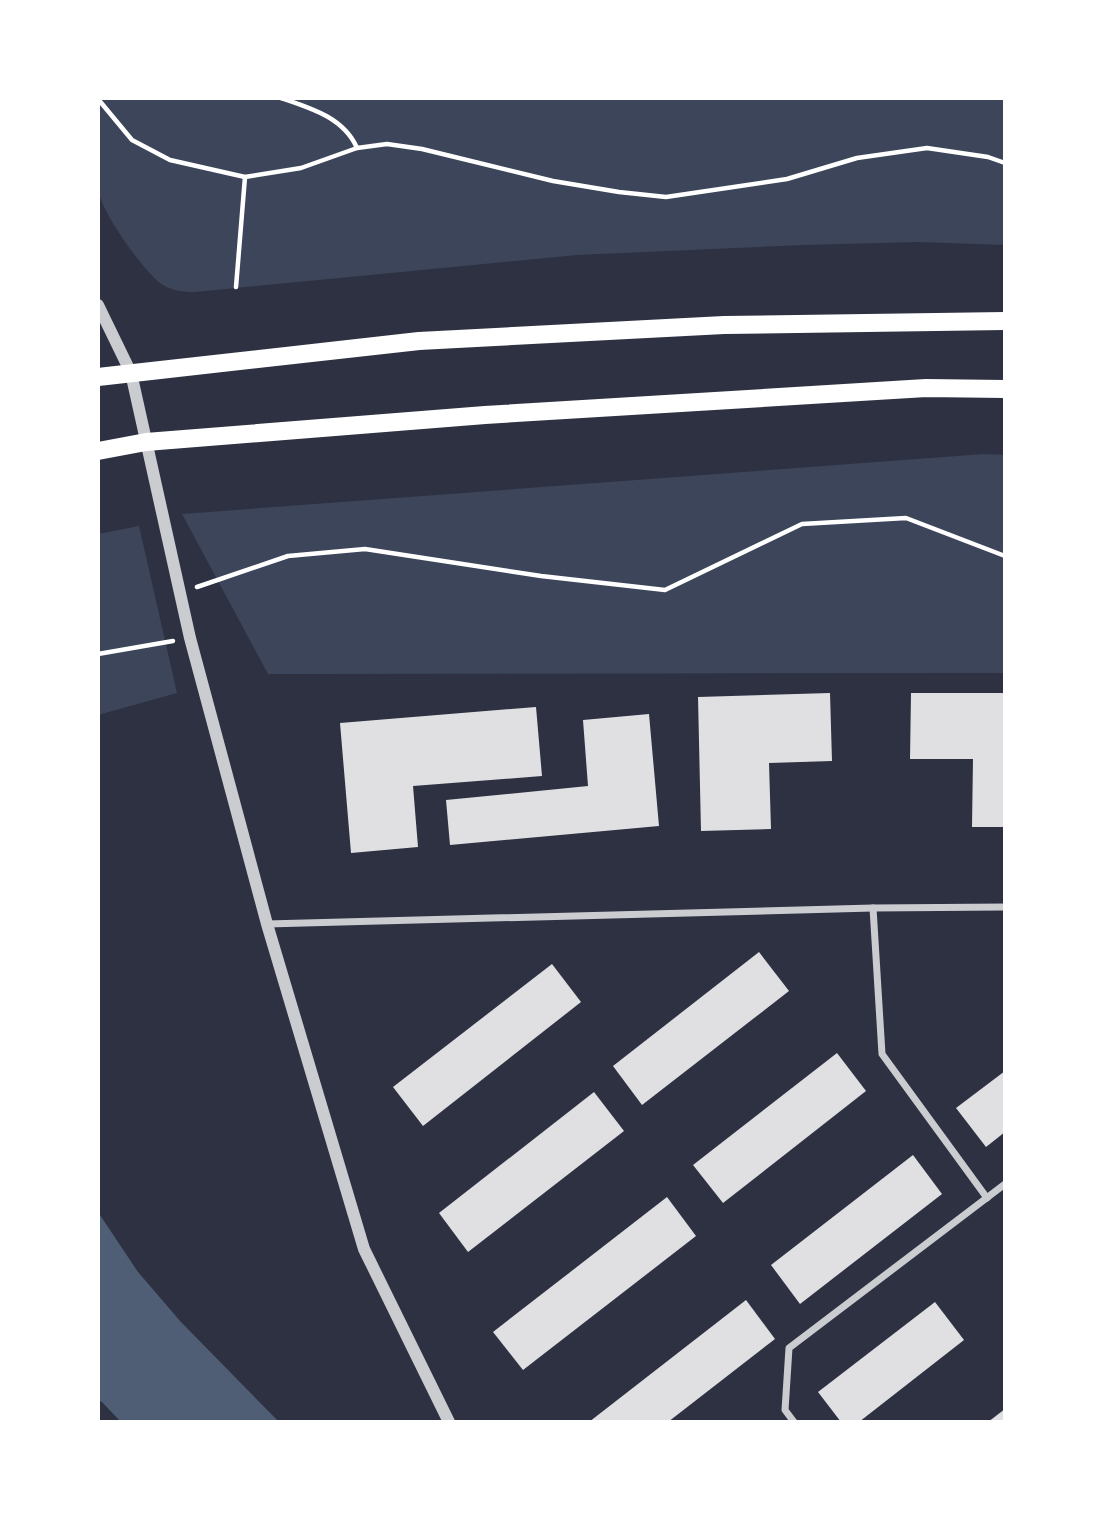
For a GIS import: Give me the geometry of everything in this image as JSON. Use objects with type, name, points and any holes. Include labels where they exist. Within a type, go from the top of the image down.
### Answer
[{"type":"main road","points":[[98,377],[419,341],[724,325],[1005,321]]},
{"type":"main road","points":[[98,451],[146,442],[485,415],[926,388],[1005,389]]},
{"type":"street","points":[[98,305],[131,373],[190,638],[267,924],[364,1249],[449,1422]]},
{"type":"street","points":[[267,924],[1005,907]]},
{"type":"street","points":[[873,908],[883,1054],[987,1198]]},
{"type":"street","points":[[794,1422],[785,1410],[789,1348],[1005,1184]]},
{"type":"path","points":[[281,98],[328,117],[351,135],[357,149]]},
{"type":"path","points":[[98,99],[132,139],[170,160],[245,177],[300,168],[357,149],[387,144],[422,149],[553,181],[666,197],[788,179],[857,158],[927,148],[988,157],[1005,163]]},
{"type":"path","points":[[236,288],[245,177]]},
{"type":"path","points":[[180,593],[288,555],[366,549],[541,576],[665,590],[802,524],[906,518],[1005,556]]},
{"type":"path","points":[[98,654],[190,638]]},
{"type":"shaded area","points":[[98,98],[1005,98],[1005,245],[918,242],[577,255],[195,292],[181,291],[168,288],[152,276],[123,239],[106,211],[98,189],[96,167]]},
{"type":"shaded area","points":[[984,454],[1005,455],[1005,673],[268,674],[182,514]]},
{"type":"shaded area","points":[[139,526],[177,693],[98,715],[98,534]]},
{"type":"shaded area","points":[[98,1212],[138,1272],[181,1322],[279,1422],[121,1422],[101,1401],[98,1404]]},
{"type":"building","points":[[830,693],[832,761],[769,763],[771,829],[701,831],[698,697]]},
{"type":"building","points":[[911,693],[1005,693],[1005,827],[972,827],[973,759],[910,759]]},
{"type":"building","points":[[536,707],[542,776],[413,786],[418,847],[351,853],[340,723]]},
{"type":"building","points":[[649,714],[659,826],[450,845],[446,800],[588,786],[583,720]]},
{"type":"building","points":[[759,952],[789,991],[642,1105],[613,1066]]},
{"type":"building","points":[[552,964],[581,1002],[423,1126],[393,1087]]},
{"type":"building","points":[[837,1053],[866,1091],[723,1203],[693,1165]]},
{"type":"building","points":[[1005,1071],[1005,1132],[986,1147],[956,1108]]},
{"type":"building","points":[[594,1092],[624,1131],[468,1252],[439,1213]]},
{"type":"building","points":[[913,1155],[942,1194],[800,1304],[771,1265]]},
{"type":"building","points":[[667,1197],[696,1236],[523,1370],[493,1332]]},
{"type":"building","points":[[746,1300],[775,1339],[668,1422],[589,1422]]},
{"type":"building","points":[[935,1302],[964,1340],[859,1422],[841,1422],[818,1392]]},
{"type":"building","points":[[1005,1409],[1005,1422],[988,1422]]}]
